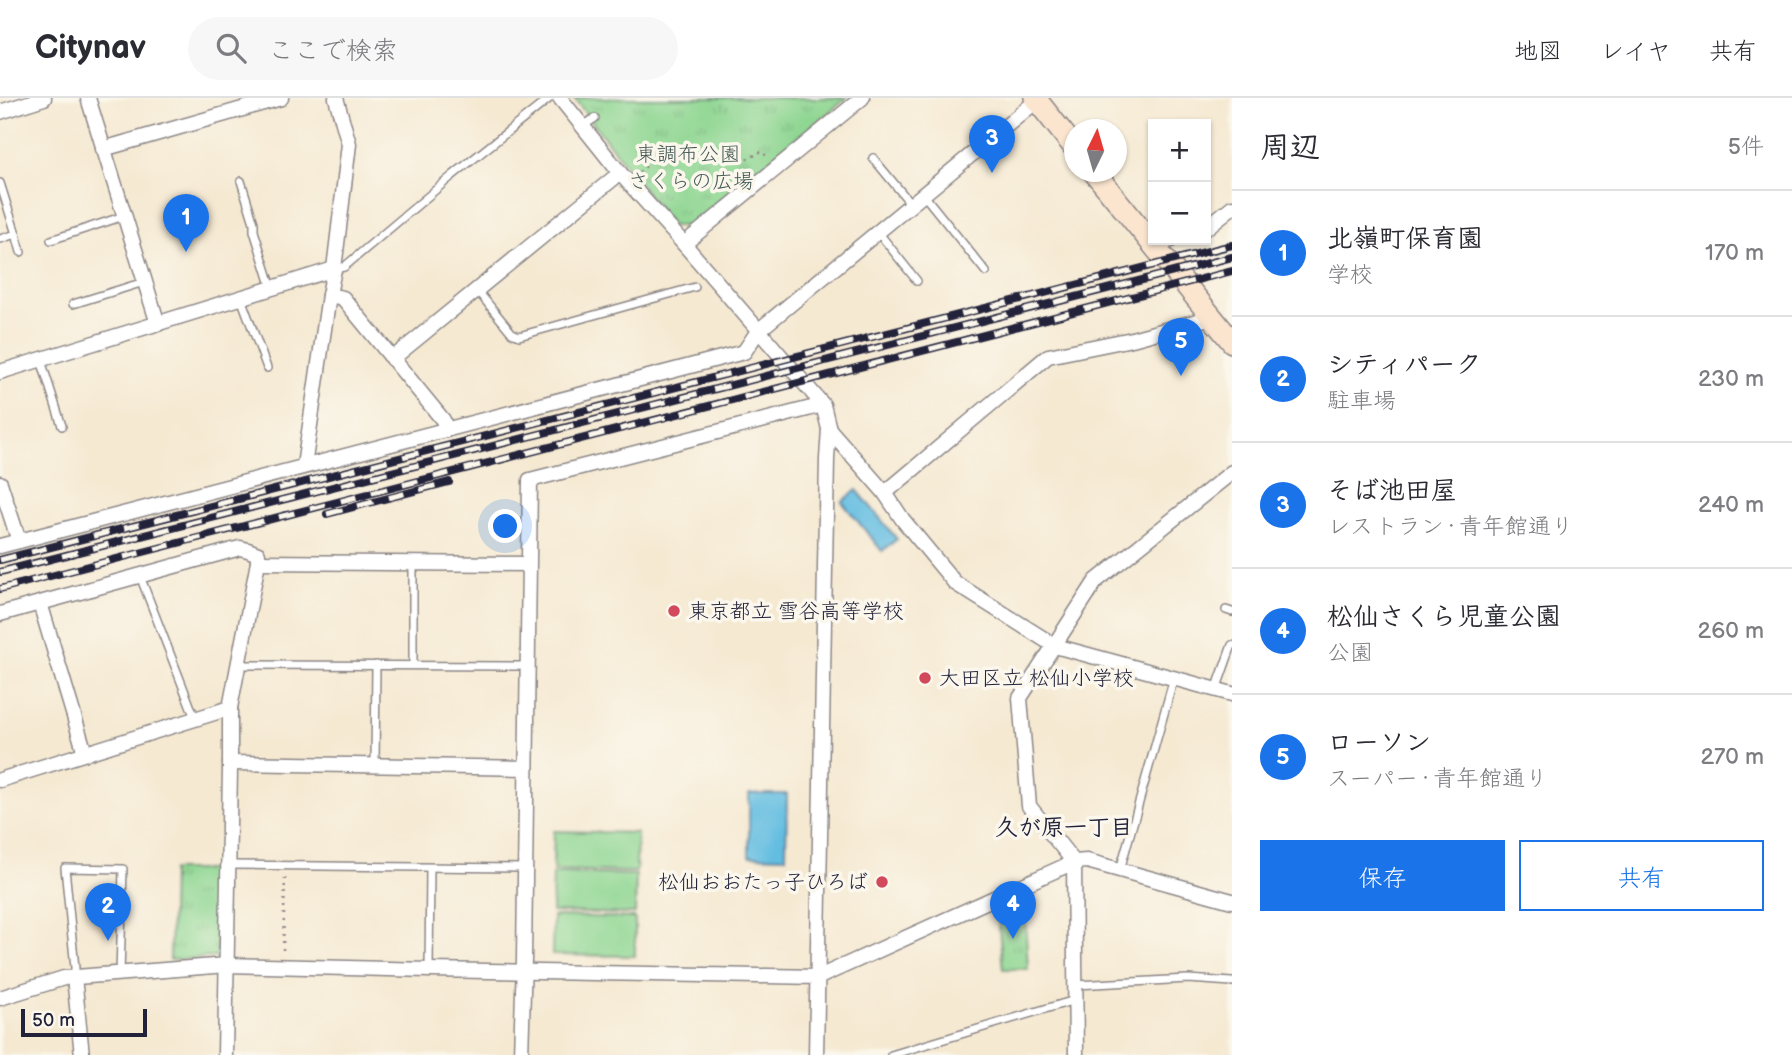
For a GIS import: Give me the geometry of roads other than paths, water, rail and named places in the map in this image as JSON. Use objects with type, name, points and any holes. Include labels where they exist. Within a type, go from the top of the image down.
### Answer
[{"type":"street","points":[[0,112],[44,98]]},
{"type":"street","points":[[88,98],[158,324]]},
{"type":"street","points":[[103,149],[281,98]]},
{"type":"street","points":[[304,466],[334,269],[349,144],[336,98]]},
{"type":"street","points":[[560,98],[589,122],[620,173],[823,405],[829,429],[816,1055]]},
{"type":"street","points":[[684,244],[862,98]]},
{"type":"street","points":[[0,546],[744,352],[758,331],[1037,99],[1064,135]]},
{"type":"street","points":[[392,359],[620,173]]},
{"type":"street","points":[[1104,182],[1148,228]]},
{"type":"street","points":[[1211,224],[1232,207]]},
{"type":"street","points":[[1163,245],[1232,342]]},
{"type":"street","points":[[0,372],[334,269]]},
{"type":"street","points":[[329,295],[343,298],[443,420],[446,430]]},
{"type":"street","points":[[885,493],[1048,356],[1132,339],[1212,317]]},
{"type":"street","points":[[521,1055],[530,480],[823,405]]},
{"type":"street","points":[[829,429],[885,493],[903,520],[955,583],[1055,646],[1232,695]]},
{"type":"street","points":[[1076,1055],[1074,862],[1029,806],[1020,698],[1096,581],[1232,472]]},
{"type":"street","points":[[0,483],[19,541]]},
{"type":"street","points":[[0,614],[240,548],[258,554],[230,708],[225,1055]]},
{"type":"street","points":[[258,562],[528,564]]},
{"type":"street","points":[[40,603],[85,753]]},
{"type":"street","points":[[0,780],[230,708]]},
{"type":"street","points":[[230,763],[526,768]]},
{"type":"street","points":[[0,998],[64,978],[227,965],[819,977],[1074,862],[1087,861],[1232,901]]},
{"type":"street","points":[[74,977],[82,1055]]},
{"type":"lane","points":[[334,269],[344,267],[550,98]]},
{"type":"lane","points":[[873,158],[917,199],[986,272]]},
{"type":"lane","points":[[241,181],[272,288]]},
{"type":"lane","points":[[0,184],[22,252]]},
{"type":"lane","points":[[51,240],[124,216]]},
{"type":"lane","points":[[878,232],[917,281]]},
{"type":"lane","points":[[0,239],[16,234]]},
{"type":"lane","points":[[74,304],[144,282]]},
{"type":"lane","points":[[476,289],[512,333],[519,336],[695,287]]},
{"type":"lane","points":[[242,298],[267,368]]},
{"type":"lane","points":[[41,359],[62,426]]},
{"type":"lane","points":[[413,564],[413,665]]},
{"type":"lane","points":[[140,576],[195,719]]},
{"type":"lane","points":[[1216,690],[1232,645]]},
{"type":"lane","points":[[238,665],[528,666]]},
{"type":"lane","points":[[375,765],[376,665]]},
{"type":"lane","points":[[1120,870],[1174,678]]},
{"type":"lane","points":[[229,865],[525,868]]},
{"type":"lane","points":[[429,970],[430,868]]},
{"type":"lane","points":[[74,977],[65,869],[123,869],[121,974]]},
{"type":"lane","points":[[891,1055],[1075,993],[1188,979],[1232,982]]},
{"type":"water","points":[[857,490],[897,539],[882,551],[842,502]]},
{"type":"water","points":[[749,794],[787,794],[786,857],[749,856]]},
{"type":"railway","points":[[0,560],[1232,245]]},
{"type":"railway","points":[[0,572],[1232,257]]},
{"type":"railway","points":[[0,589],[1232,271]]},
{"type":"railway","points":[[327,514],[449,482]]},
{"type":"place","name":"そば池田屋","points":[[992,173]]},
{"type":"place","name":"北嶺町保育園","points":[[186,252]]},
{"type":"place","name":"ローソン","points":[[1181,376]]},
{"type":"place","name":"東京都立 雪谷高等学校","points":[[674,611]]},
{"type":"place","name":"大田区立 松仙小学校","points":[[925,678]]},
{"type":"place","name":"松仙おおたっ子ひろば","points":[[882,882]]},
{"type":"place","name":"松仙さくら児童公園","points":[[1013,939]]},
{"type":"place","name":"シティパーク","points":[[108,941]]},
{"type":"district","name":"久が原一丁目","points":[[1064,828]]},
{"type":"park label","name":"東調布公園","points":[[688,154]]},
{"type":"park label","name":"さくらの広場","points":[[691,181]]}]
